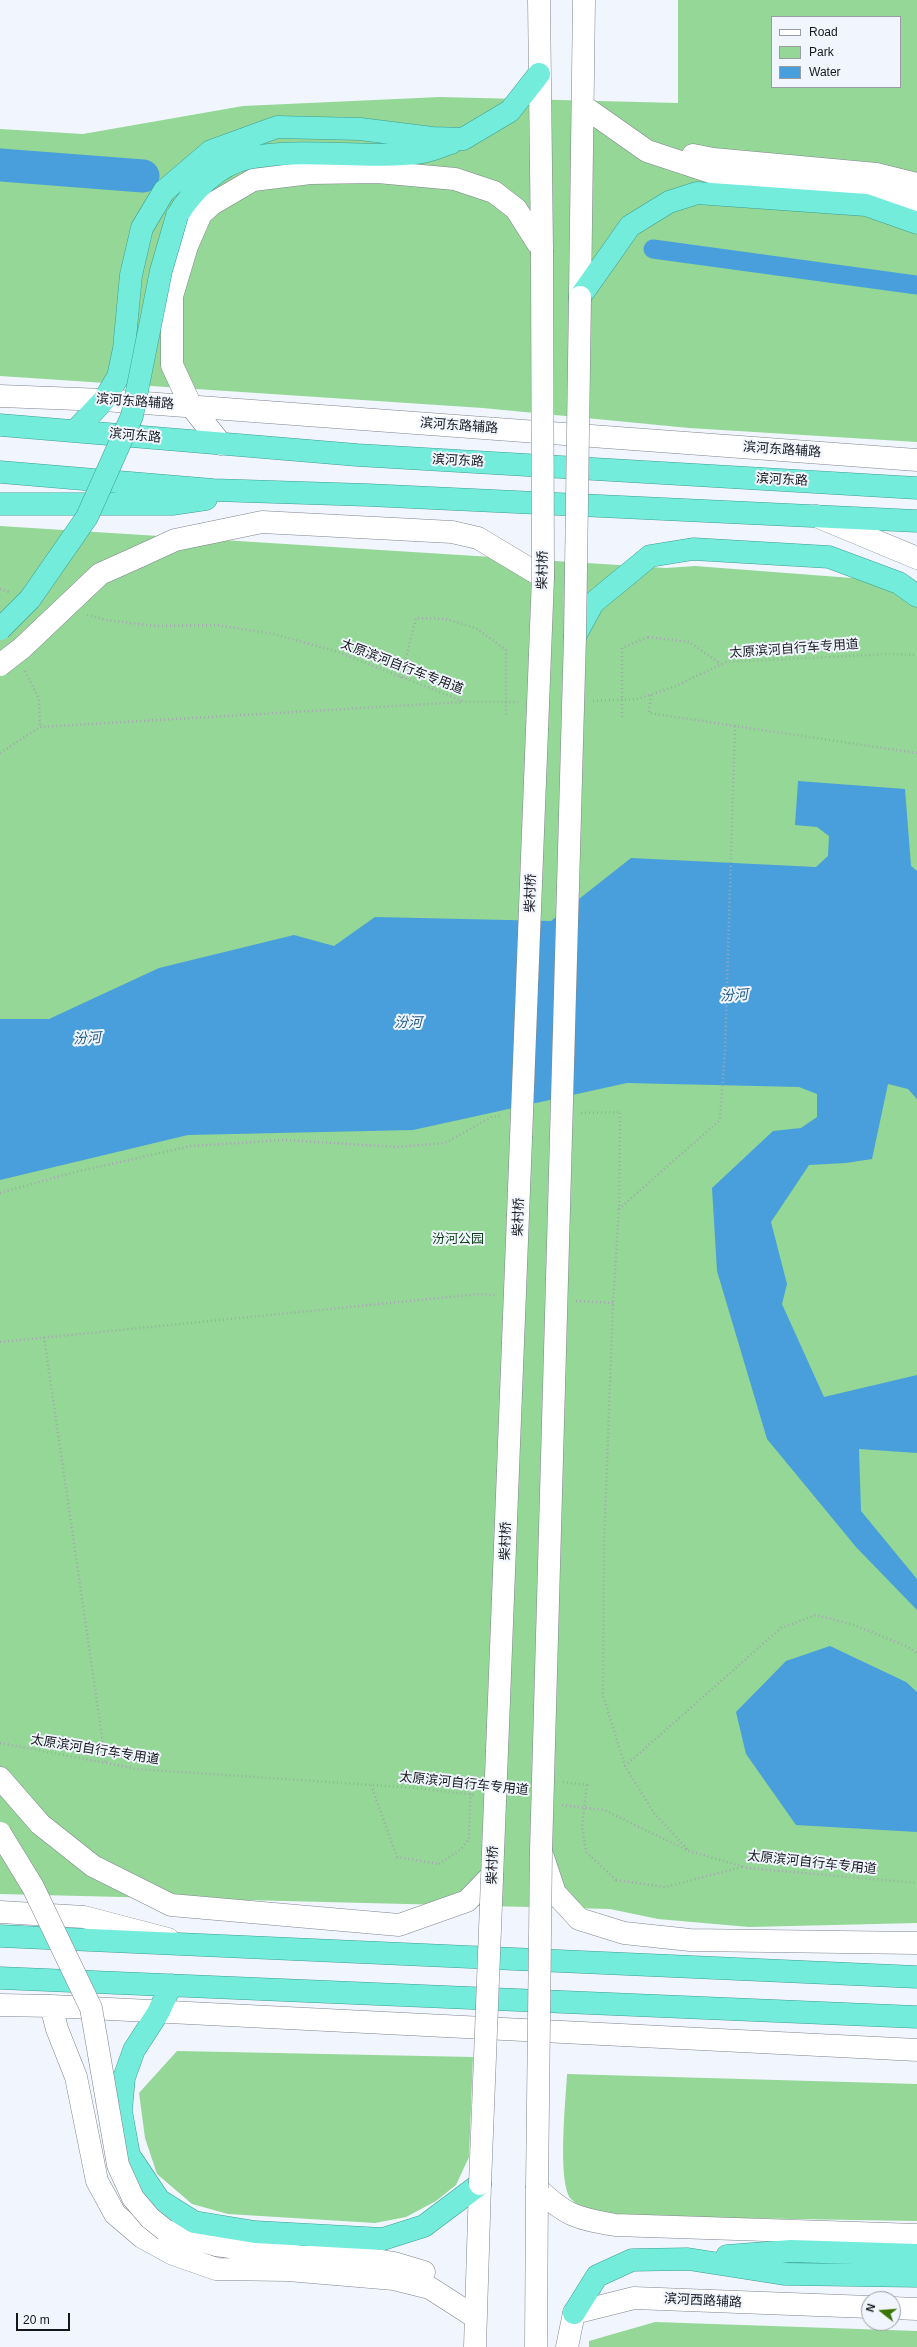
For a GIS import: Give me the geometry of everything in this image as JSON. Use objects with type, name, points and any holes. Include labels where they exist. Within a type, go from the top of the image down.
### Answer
[{"type":"highway","points":[[0,629],[30,600],[87,518],[132,416],[161,272],[177,216],[187,199],[221,170],[247,158],[279,155],[422,152],[463,139],[510,110],[539,74]]},
{"type":"highway","points":[[74,432],[104,400],[118,377],[124,348],[131,275],[142,228],[164,191],[211,151],[277,127],[360,129],[432,138],[463,139]]},
{"type":"highway","points":[[580,297],[630,226],[669,202],[697,193],[866,205],[917,224]]},
{"type":"highway","name":"滨河东路","points":[[0,425],[357,455],[913,484]]},
{"type":"highway","points":[[0,472],[212,490],[376,495],[917,521]]},
{"type":"highway","points":[[0,504],[172,504],[257,492]]},
{"type":"highway","points":[[576,636],[593,603],[650,556],[693,549],[829,557],[899,583],[917,596]]},
{"type":"highway","points":[[0,1936],[917,1977]]},
{"type":"highway","points":[[0,1978],[917,2017]]},
{"type":"highway","points":[[171,1985],[158,2013],[134,2050],[124,2078],[121,2111],[129,2155],[159,2200],[194,2222],[255,2232],[383,2238],[424,2226],[480,2184]]},
{"type":"highway","points":[[574,2313],[597,2276],[632,2260],[688,2259],[791,2252],[917,2255]]},
{"type":"highway","points":[[688,2259],[784,2274],[917,2276]]},
{"type":"main road","name":"柴村桥","points":[[475,2347],[480,2184],[543,578],[542,250],[539,0]]},
{"type":"main road","points":[[536,2347],[541,1851],[576,636],[584,0]]},
{"type":"main road","points":[[583,106],[667,148],[713,159],[876,174],[917,184]]},
{"type":"main road","points":[[583,106],[647,151],[732,179],[819,184],[869,190],[890,194],[917,205]]},
{"type":"main road","points":[[221,444],[191,406],[172,365],[172,296],[187,246],[201,214],[212,204],[254,180],[310,173],[371,172],[455,179],[494,192],[516,209],[542,250]]},
{"type":"main road","name":"滨河东路辅路","points":[[0,396],[104,400],[191,406],[917,460]]},
{"type":"main road","points":[[815,516],[917,558]]},
{"type":"main road","points":[[0,664],[22,648],[100,574],[175,540],[262,522],[452,532],[478,538],[543,578]]},
{"type":"main road","points":[[0,1778],[40,1824],[93,1866],[171,1905],[399,1925],[467,1901],[492,1875]]},
{"type":"main road","points":[[0,1833],[33,1887],[91,2008],[118,2165],[133,2198],[150,2218],[165,2230],[216,2245],[303,2257],[358,2257],[394,2263],[423,2271],[446,2285],[475,2317]]},
{"type":"main road","points":[[541,1851],[555,1893],[579,1919],[624,1933],[690,1940],[917,1943]]},
{"type":"main road","points":[[0,1912],[84,1917],[198,1946]]},
{"type":"main road","points":[[0,2006],[51,2006],[158,2013],[917,2050]]},
{"type":"main road","points":[[51,2006],[57,2029],[76,2077],[97,2181],[115,2214],[142,2237],[173,2254],[216,2269],[288,2270],[394,2279],[430,2288],[475,2317]]},
{"type":"main road","points":[[537,2188],[557,2208],[581,2219],[614,2225],[917,2235]]},
{"type":"main road","name":"滨河西路辅路","points":[[574,2313],[634,2298],[861,2307]]},
{"type":"main road","points":[[901,2308],[917,2309]]},
{"type":"main road","points":[[567,2347],[574,2313]]},
{"type":"path","points":[[0,589],[12,592]]},
{"type":"path","name":"太原滨河自行车专用道","points":[[84,614],[106,620],[156,626],[216,625],[274,634],[338,652],[465,702],[521,702]]},
{"type":"path","points":[[401,678],[416,618],[446,619],[476,628],[506,650],[506,716]]},
{"type":"path","points":[[622,718],[622,648],[648,637],[689,642],[722,664]]},
{"type":"path","name":"太原滨河自行车专用道","points":[[591,701],[638,700],[722,664],[734,662],[888,654],[917,655]]},
{"type":"path","points":[[22,666],[39,699],[40,728]]},
{"type":"path","points":[[651,695],[649,713],[917,754]]},
{"type":"path","points":[[0,753],[40,728],[465,702]]},
{"type":"path","points":[[619,1209],[720,1120],[723,1084],[735,726]]},
{"type":"path","points":[[575,1114],[620,1112],[619,1209],[613,1304],[604,1545],[603,1695],[625,1766],[654,1813],[689,1851]]},
{"type":"path","points":[[0,1193],[71,1173],[191,1146],[284,1140],[397,1147],[445,1143],[491,1116],[506,1116]]},
{"type":"path","points":[[0,1342],[479,1294],[502,1296]]},
{"type":"path","points":[[574,1301],[613,1304]]},
{"type":"path","points":[[44,1337],[106,1764]]},
{"type":"path","points":[[625,1766],[781,1628],[816,1615],[854,1625],[906,1646],[917,1653]]},
{"type":"path","name":"太原滨河自行车专用道","points":[[0,1743],[138,1769],[371,1785],[479,1796]]},
{"type":"path","points":[[371,1785],[398,1857],[439,1864],[461,1849],[469,1839],[471,1777],[496,1777]]},
{"type":"path","points":[[543,1780],[588,1785],[582,1826],[586,1852],[616,1880],[665,1887],[743,1867]]},
{"type":"path","name":"太原滨河自行车专用道","points":[[557,1805],[604,1810],[689,1851],[743,1867],[917,1883]]},
{"type":"green space","points":[[678,0],[917,0],[917,442],[689,428],[483,408],[0,376],[0,129],[83,134],[243,106],[440,97],[678,103]]},
{"type":"green space","name":"汾河公园","points":[[0,526],[666,568],[695,566],[917,583],[917,1923],[749,1927],[658,1919],[610,1909],[0,1894]]},
{"type":"green space","points":[[177,2051],[473,2057],[469,2157],[456,2185],[436,2201],[406,2217],[375,2223],[228,2214],[192,2204],[157,2174],[145,2138],[139,2093]]},
{"type":"green space","points":[[567,2074],[917,2084],[917,2221],[613,2216],[580,2206],[571,2199],[567,2190],[564,2176],[563,2139]]},
{"type":"green space","points":[[655,2322],[861,2329],[861,2331],[917,2331],[917,2347],[589,2347],[589,2341]]},
{"type":"water","name":"汾河","points":[[798,781],[905,789],[911,866],[917,871],[917,1099],[908,1089],[888,1084],[872,1159],[846,1163],[809,1165],[771,1222],[787,1284],[782,1304],[824,1397],[917,1375],[917,1453],[859,1449],[861,1511],[917,1579],[917,1610],[856,1547],[767,1439],[717,1271],[712,1188],[773,1131],[801,1128],[817,1117],[817,1094],[799,1087],[627,1083],[413,1130],[188,1135],[0,1180],[0,1019],[49,1019],[159,968],[294,935],[334,946],[375,917],[551,921],[631,858],[816,867],[828,856],[829,836],[817,827],[795,825]]},
{"type":"water","points":[[830,1646],[906,1682],[917,1692],[917,1832],[796,1825],[746,1754],[736,1712],[786,1661]]},
{"type":"waterway","points":[[0,165],[143,176]]},
{"type":"waterway","points":[[653,249],[917,285]]}]
